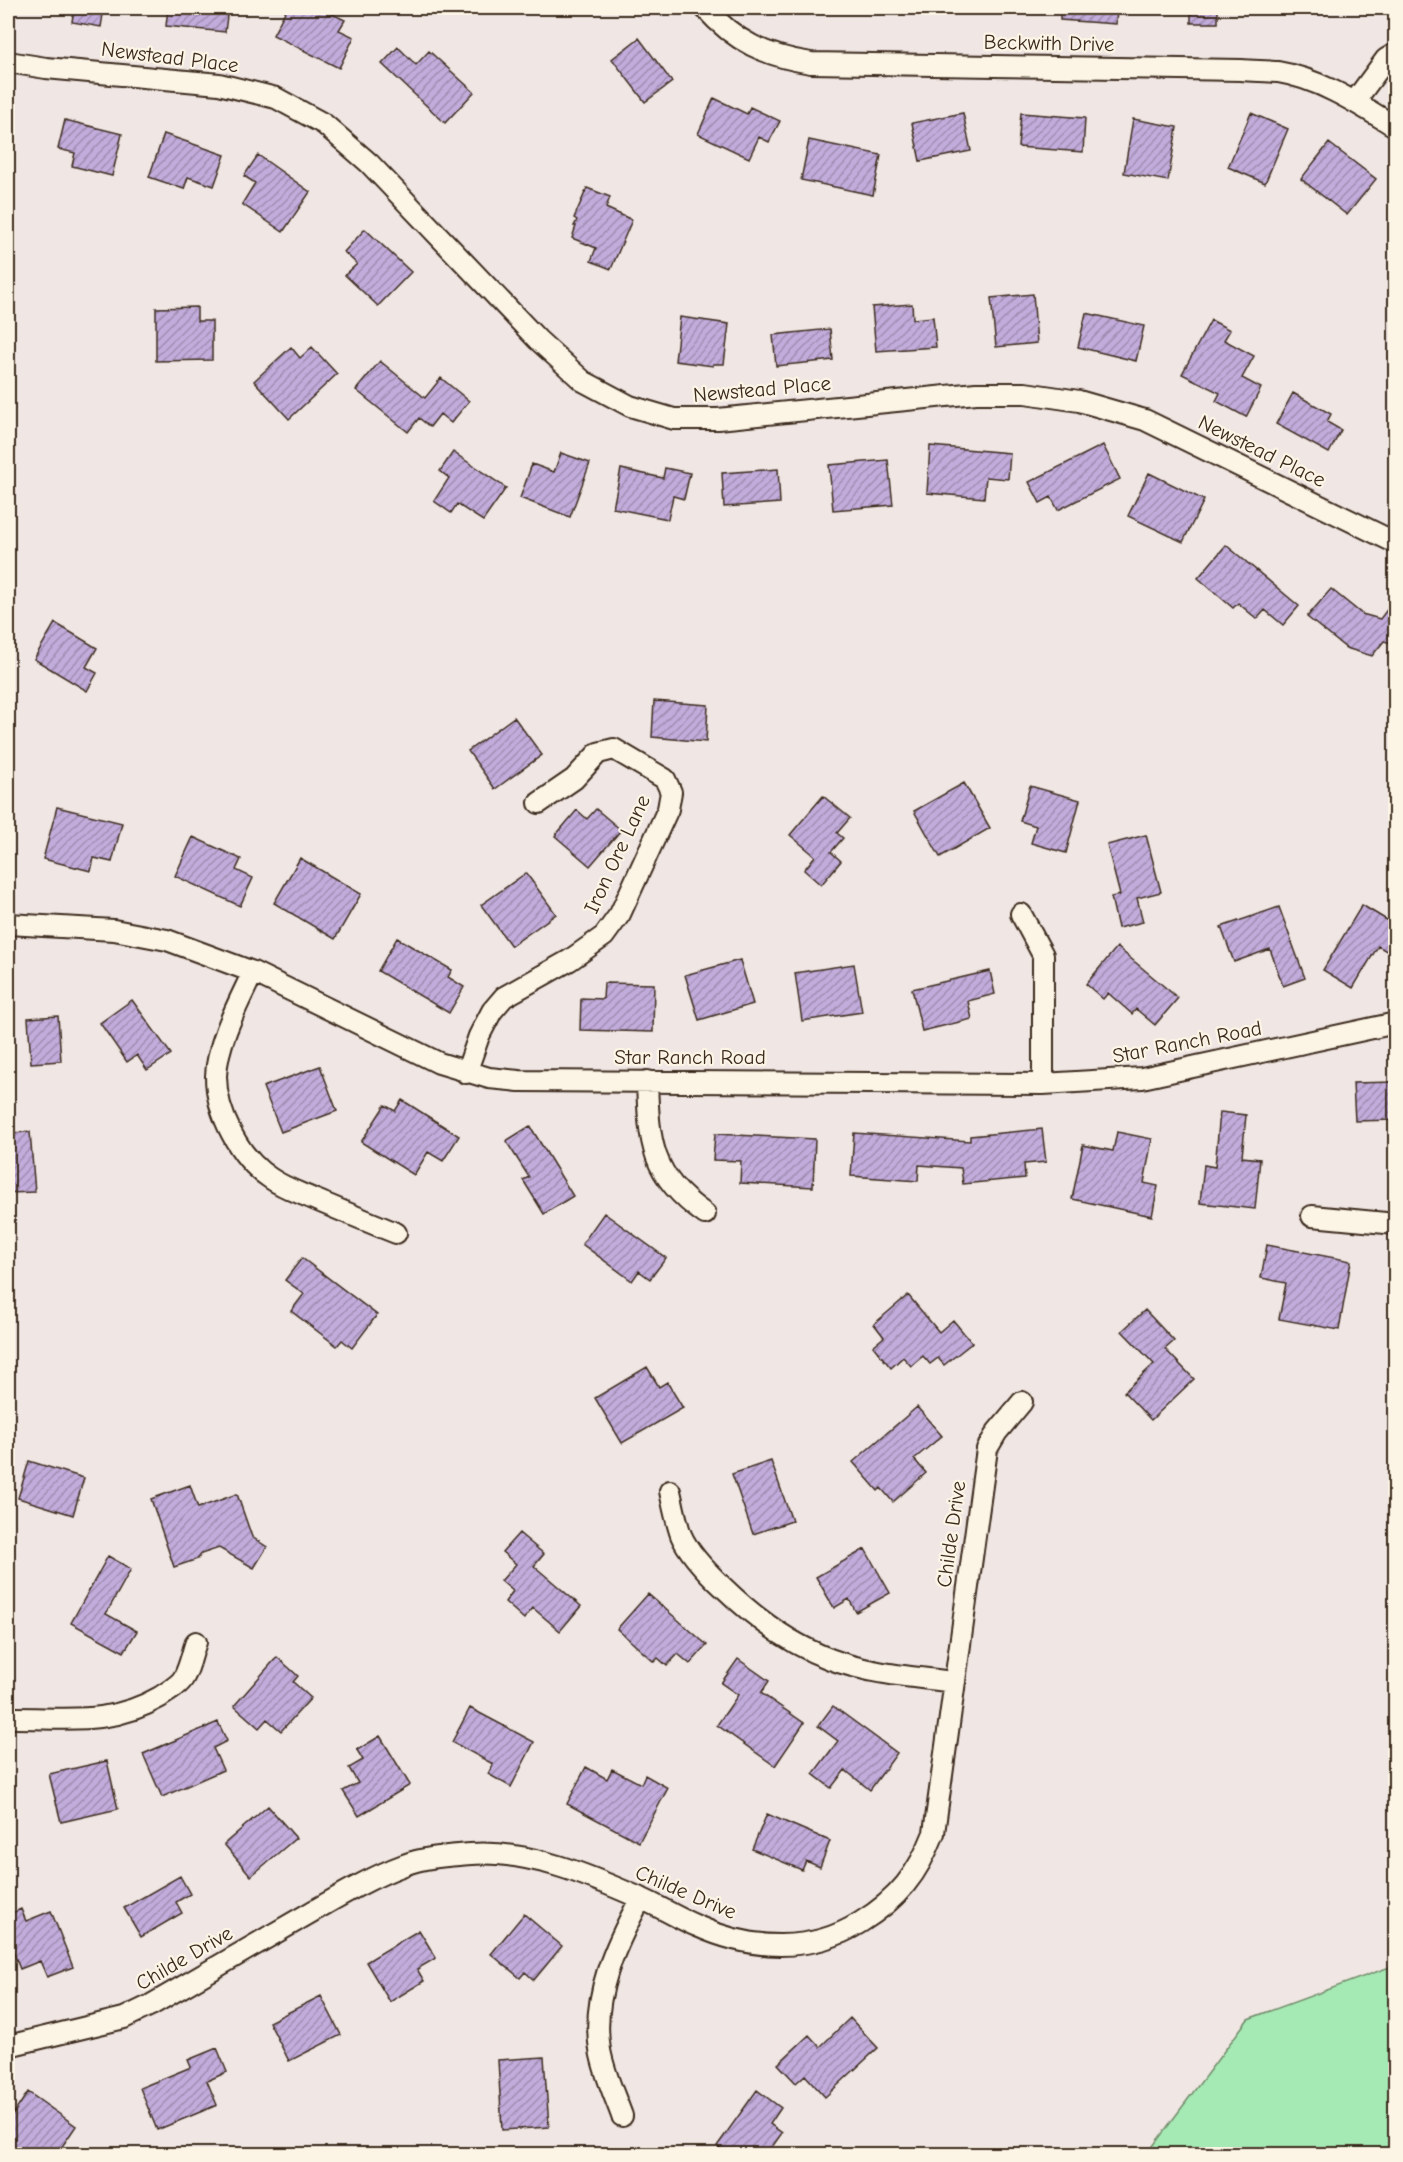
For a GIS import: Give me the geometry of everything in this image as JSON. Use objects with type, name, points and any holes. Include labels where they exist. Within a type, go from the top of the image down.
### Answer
[{"type":"street","name":"Beckwith Drive","points":[[705,8],[733,35],[758,50],[803,62],[1280,72],[1320,85],[1355,101],[1395,127]]},
{"type":"street","points":[[1355,101],[1386,59],[1395,53]]},
{"type":"street","name":"Newstead Place","points":[[8,62],[46,68],[219,84],[276,98],[314,118],[369,163],[531,332],[583,381],[630,406],[674,419],[718,419],[976,393],[1025,393],[1079,401],[1145,420],[1395,543]]},
{"type":"street","name":"Iron Ore Lane","points":[[466,1073],[479,1036],[492,1011],[504,997],[588,949],[604,936],[620,914],[668,809],[671,792],[665,779],[614,749],[598,753],[574,779],[539,802]]},
{"type":"street","points":[[1021,914],[1043,955],[1043,1084]]},
{"type":"street","name":"Star Ranch Road","points":[[8,924],[114,930],[167,940],[253,972],[440,1063],[466,1073],[519,1081],[1043,1084],[1142,1078],[1395,1023]]},
{"type":"street","points":[[253,972],[227,1028],[216,1075],[219,1098],[230,1129],[253,1164],[269,1178],[396,1233]]},
{"type":"street","points":[[647,1081],[648,1124],[652,1149],[675,1190],[705,1214]]},
{"type":"street","points":[[1312,1216],[1395,1224]]},
{"type":"street","name":"Childe Drive","points":[[8,2046],[124,2019],[348,1891],[406,1864],[472,1854],[530,1858],[640,1898],[726,1938],[779,1946],[805,1944],[830,1937],[873,1915],[906,1886],[917,1870],[934,1833],[987,1449],[997,1432],[1022,1402]]},
{"type":"street","points":[[670,1491],[682,1536],[697,1558],[738,1602],[786,1637],[829,1659],[864,1669],[906,1677],[955,1682]]},
{"type":"street","points":[[8,1718],[74,1720],[115,1715],[140,1708],[165,1694],[184,1678],[196,1642]]},
{"type":"street","points":[[622,2116],[602,2060],[599,2019],[608,1970],[620,1937],[640,1898]]},
{"type":"green space","points":[[1395,1965],[1395,2154],[1147,2154],[1248,2019]]},
{"type":"building","points":[[74,8],[104,8],[101,27],[72,22]]},
{"type":"building","points":[[168,8],[228,8],[225,32],[166,26]]},
{"type":"building","points":[[287,8],[320,8],[345,20],[339,30],[354,37],[339,68],[273,35]]},
{"type":"building","points":[[1060,8],[1117,8],[1116,24],[1060,20]]},
{"type":"building","points":[[1191,8],[1218,8],[1218,23],[1191,23]]},
{"type":"building","points":[[639,38],[672,82],[645,102],[612,59]]},
{"type":"building","points":[[398,47],[416,65],[429,51],[474,92],[445,123],[382,64]]},
{"type":"building","points":[[714,98],[747,114],[750,107],[780,121],[769,142],[759,137],[749,158],[698,134]]},
{"type":"building","points":[[963,113],[971,151],[920,161],[912,123]]},
{"type":"building","points":[[1021,113],[1085,118],[1083,152],[1018,147]]},
{"type":"building","points":[[1251,113],[1288,129],[1265,183],[1228,167]]},
{"type":"building","points":[[1133,119],[1177,127],[1168,181],[1124,173]]},
{"type":"building","points":[[65,120],[122,134],[112,176],[72,166],[75,153],[58,149]]},
{"type":"building","points":[[164,134],[225,155],[214,186],[188,177],[184,189],[149,177]]},
{"type":"building","points":[[809,140],[881,155],[873,195],[801,180]]},
{"type":"building","points":[[1329,143],[1376,179],[1347,215],[1301,179]]},
{"type":"building","points":[[258,155],[310,192],[283,232],[242,204],[255,183],[244,176]]},
{"type":"building","points":[[587,188],[610,197],[606,208],[632,220],[611,269],[591,261],[596,248],[572,238],[577,220],[574,218]]},
{"type":"building","points":[[365,229],[411,272],[378,306],[345,275],[357,264],[344,252]]},
{"type":"building","points":[[1033,294],[1037,343],[996,347],[991,298]]},
{"type":"building","points":[[912,304],[913,319],[933,317],[936,347],[876,351],[872,307]]},
{"type":"building","points":[[197,307],[197,321],[212,321],[212,360],[156,361],[156,308]]},
{"type":"building","points":[[1086,313],[1144,326],[1136,361],[1078,347]]},
{"type":"building","points":[[680,317],[729,324],[724,364],[713,364],[713,366],[675,361]]},
{"type":"building","points":[[1211,320],[1230,330],[1224,340],[1254,356],[1242,378],[1261,388],[1246,417],[1216,401],[1220,393],[1182,374]]},
{"type":"building","points":[[830,329],[833,360],[776,366],[773,335]]},
{"type":"building","points":[[291,347],[300,358],[312,347],[337,374],[289,419],[254,381]]},
{"type":"building","points":[[380,361],[425,398],[441,378],[469,401],[451,423],[440,414],[430,427],[419,418],[408,432],[356,390]]},
{"type":"building","points":[[1293,393],[1331,414],[1327,422],[1341,430],[1329,453],[1276,424]]},
{"type":"building","points":[[1103,445],[1120,479],[1058,510],[1051,497],[1040,503],[1029,482]]},
{"type":"building","points":[[930,446],[1010,453],[1008,479],[986,477],[984,498],[927,493]]},
{"type":"building","points":[[453,452],[506,488],[483,521],[457,504],[451,513],[434,501],[449,478],[440,471]]},
{"type":"building","points":[[561,453],[590,463],[570,517],[520,498],[532,464],[554,472]]},
{"type":"building","points":[[888,460],[893,505],[833,510],[829,465]]},
{"type":"building","points":[[665,468],[690,473],[684,499],[673,496],[668,519],[613,508],[621,469],[663,478]]},
{"type":"building","points":[[778,469],[780,503],[724,507],[722,473]]},
{"type":"building","points":[[1149,473],[1204,500],[1183,542],[1128,516]]},
{"type":"building","points":[[1226,545],[1299,606],[1283,625],[1265,610],[1257,619],[1238,603],[1233,608],[1198,578]]},
{"type":"building","points":[[1331,589],[1362,614],[1380,619],[1395,599],[1395,644],[1384,641],[1372,656],[1346,648],[1307,617]]},
{"type":"building","points":[[55,623],[97,648],[86,667],[97,673],[87,691],[34,659]]},
{"type":"building","points":[[654,701],[708,705],[706,742],[652,737]]},
{"type":"building","points":[[514,717],[542,755],[495,789],[468,751]]},
{"type":"building","points":[[964,783],[990,828],[940,857],[914,811]]},
{"type":"building","points":[[1030,786],[1080,800],[1066,853],[1031,843],[1036,826],[1020,821]]},
{"type":"building","points":[[823,796],[850,818],[837,833],[843,838],[831,852],[841,861],[821,885],[804,870],[815,856],[790,835]]},
{"type":"building","points":[[57,807],[122,823],[112,862],[94,858],[91,871],[43,859]]},
{"type":"building","points":[[596,809],[621,830],[590,866],[555,836],[577,810],[587,819]]},
{"type":"building","points":[[1146,835],[1161,892],[1137,898],[1143,922],[1118,928],[1111,897],[1120,895],[1107,845]]},
{"type":"building","points":[[193,837],[241,859],[236,870],[253,878],[240,906],[175,876]]},
{"type":"building","points":[[300,858],[361,894],[335,939],[274,903]]},
{"type":"building","points":[[526,873],[556,914],[511,946],[481,905]]},
{"type":"building","points":[[1362,905],[1395,925],[1395,945],[1390,953],[1378,946],[1353,988],[1323,970]]},
{"type":"building","points":[[1279,907],[1305,978],[1283,986],[1270,949],[1234,962],[1221,927]]},
{"type":"building","points":[[397,938],[452,970],[448,977],[464,987],[449,1013],[378,971]]},
{"type":"building","points":[[1117,947],[1178,998],[1155,1025],[1136,1009],[1132,1014],[1108,993],[1103,999],[1086,984]]},
{"type":"building","points":[[740,960],[753,1004],[699,1020],[685,975]]},
{"type":"building","points":[[854,964],[862,1012],[802,1021],[795,973]]},
{"type":"building","points":[[990,971],[995,994],[968,1001],[972,1019],[922,1031],[912,989]]},
{"type":"building","points":[[604,983],[654,984],[653,1032],[580,1030],[581,998],[603,999]]},
{"type":"building","points":[[132,1000],[171,1054],[147,1070],[137,1055],[127,1062],[100,1023]]},
{"type":"building","points":[[58,1016],[61,1061],[31,1063],[28,1018]]},
{"type":"building","points":[[320,1066],[337,1111],[281,1132],[263,1087]]},
{"type":"building","points":[[1395,1082],[1395,1120],[1355,1121],[1353,1083]]},
{"type":"building","points":[[402,1100],[459,1136],[443,1161],[428,1152],[414,1175],[361,1142],[385,1105],[395,1111]]},
{"type":"building","points":[[1220,1112],[1246,1115],[1242,1157],[1260,1159],[1255,1209],[1200,1203],[1204,1165],[1215,1167]]},
{"type":"building","points":[[530,1126],[573,1196],[544,1214],[523,1180],[529,1177],[506,1141]]},
{"type":"building","points":[[1042,1129],[1046,1162],[1024,1164],[1025,1178],[963,1184],[961,1168],[919,1165],[918,1181],[851,1176],[854,1133],[970,1141],[970,1136]]},
{"type":"building","points":[[30,1132],[35,1192],[8,1193],[8,1133]]},
{"type":"building","points":[[1117,1132],[1152,1139],[1144,1183],[1158,1186],[1152,1216],[1072,1199],[1083,1145],[1113,1151]]},
{"type":"building","points":[[715,1134],[815,1139],[813,1187],[740,1183],[741,1161],[713,1160]]},
{"type":"building","points":[[604,1213],[666,1258],[650,1279],[639,1271],[632,1281],[582,1244]]},
{"type":"building","points":[[1267,1245],[1351,1261],[1339,1330],[1279,1319],[1286,1283],[1261,1278]]},
{"type":"building","points":[[302,1258],[377,1315],[352,1348],[342,1340],[337,1346],[291,1311],[304,1294],[285,1280]]},
{"type":"building","points":[[908,1295],[939,1332],[953,1320],[972,1343],[944,1365],[938,1358],[930,1364],[923,1356],[911,1366],[903,1357],[891,1368],[873,1346],[884,1337],[874,1324]]},
{"type":"building","points":[[1145,1310],[1174,1341],[1165,1349],[1194,1379],[1151,1420],[1124,1392],[1154,1364],[1122,1331]]},
{"type":"building","points":[[647,1367],[659,1387],[667,1382],[683,1408],[622,1443],[595,1398]]},
{"type":"building","points":[[917,1407],[942,1436],[914,1459],[926,1473],[893,1502],[881,1488],[878,1491],[853,1462]]},
{"type":"building","points":[[29,1461],[84,1478],[73,1515],[18,1498]]},
{"type":"building","points":[[771,1461],[792,1521],[753,1534],[732,1474]]},
{"type":"building","points":[[190,1485],[198,1508],[237,1494],[252,1537],[267,1547],[254,1568],[219,1548],[201,1554],[198,1559],[174,1567],[151,1499]]},
{"type":"building","points":[[519,1533],[544,1554],[534,1566],[581,1606],[560,1631],[533,1608],[524,1619],[505,1602],[513,1591],[501,1581],[516,1564],[502,1552]]},
{"type":"building","points":[[865,1549],[890,1593],[856,1612],[849,1599],[834,1608],[816,1577]]},
{"type":"building","points":[[108,1556],[131,1569],[106,1614],[137,1631],[124,1652],[71,1623]]},
{"type":"building","points":[[648,1594],[707,1645],[690,1664],[678,1654],[667,1666],[658,1658],[654,1662],[617,1629]]},
{"type":"building","points":[[277,1657],[298,1676],[293,1682],[311,1698],[281,1731],[267,1719],[259,1728],[234,1706]]},
{"type":"building","points":[[738,1659],[769,1681],[761,1693],[804,1723],[775,1766],[717,1725],[738,1695],[721,1683]]},
{"type":"building","points":[[833,1706],[897,1753],[870,1790],[845,1770],[831,1788],[813,1774],[838,1741],[818,1726]]},
{"type":"building","points":[[470,1708],[534,1742],[511,1787],[488,1774],[493,1764],[452,1742]]},
{"type":"building","points":[[218,1722],[227,1741],[213,1748],[223,1770],[162,1797],[143,1754]]},
{"type":"building","points":[[380,1736],[410,1785],[359,1816],[343,1791],[358,1783],[349,1768],[363,1760],[357,1750]]},
{"type":"building","points":[[107,1761],[118,1809],[61,1822],[49,1774]]},
{"type":"building","points":[[586,1767],[607,1779],[612,1769],[641,1784],[645,1775],[668,1788],[639,1842],[567,1804]]},
{"type":"building","points":[[268,1806],[296,1838],[251,1876],[224,1844]]},
{"type":"building","points":[[767,1814],[830,1841],[820,1867],[806,1861],[802,1870],[752,1849]]},
{"type":"building","points":[[180,1876],[190,1894],[176,1902],[182,1913],[141,1937],[124,1908]]},
{"type":"building","points":[[21,1909],[26,1921],[51,1911],[73,1967],[47,1977],[40,1961],[20,1969],[8,1938],[8,1915]]},
{"type":"building","points":[[524,1914],[562,1946],[534,1980],[525,1972],[520,1978],[491,1954]]},
{"type":"building","points":[[419,1930],[436,1958],[417,1969],[424,1981],[390,2002],[366,1962]]},
{"type":"building","points":[[321,1996],[341,2035],[289,2061],[269,2022]]},
{"type":"building","points":[[850,2018],[878,2048],[825,2097],[805,2075],[796,2083],[778,2064],[809,2035],[820,2047]]},
{"type":"building","points":[[217,2048],[227,2072],[207,2081],[217,2105],[157,2130],[140,2088],[191,2067],[188,2060]]},
{"type":"building","points":[[544,2057],[549,2127],[502,2130],[498,2060]]},
{"type":"building","points":[[757,2090],[781,2108],[770,2124],[782,2133],[767,2154],[729,2154],[717,2146]]},
{"type":"building","points":[[28,2092],[76,2126],[57,2154],[8,2154],[8,2122]]}]
